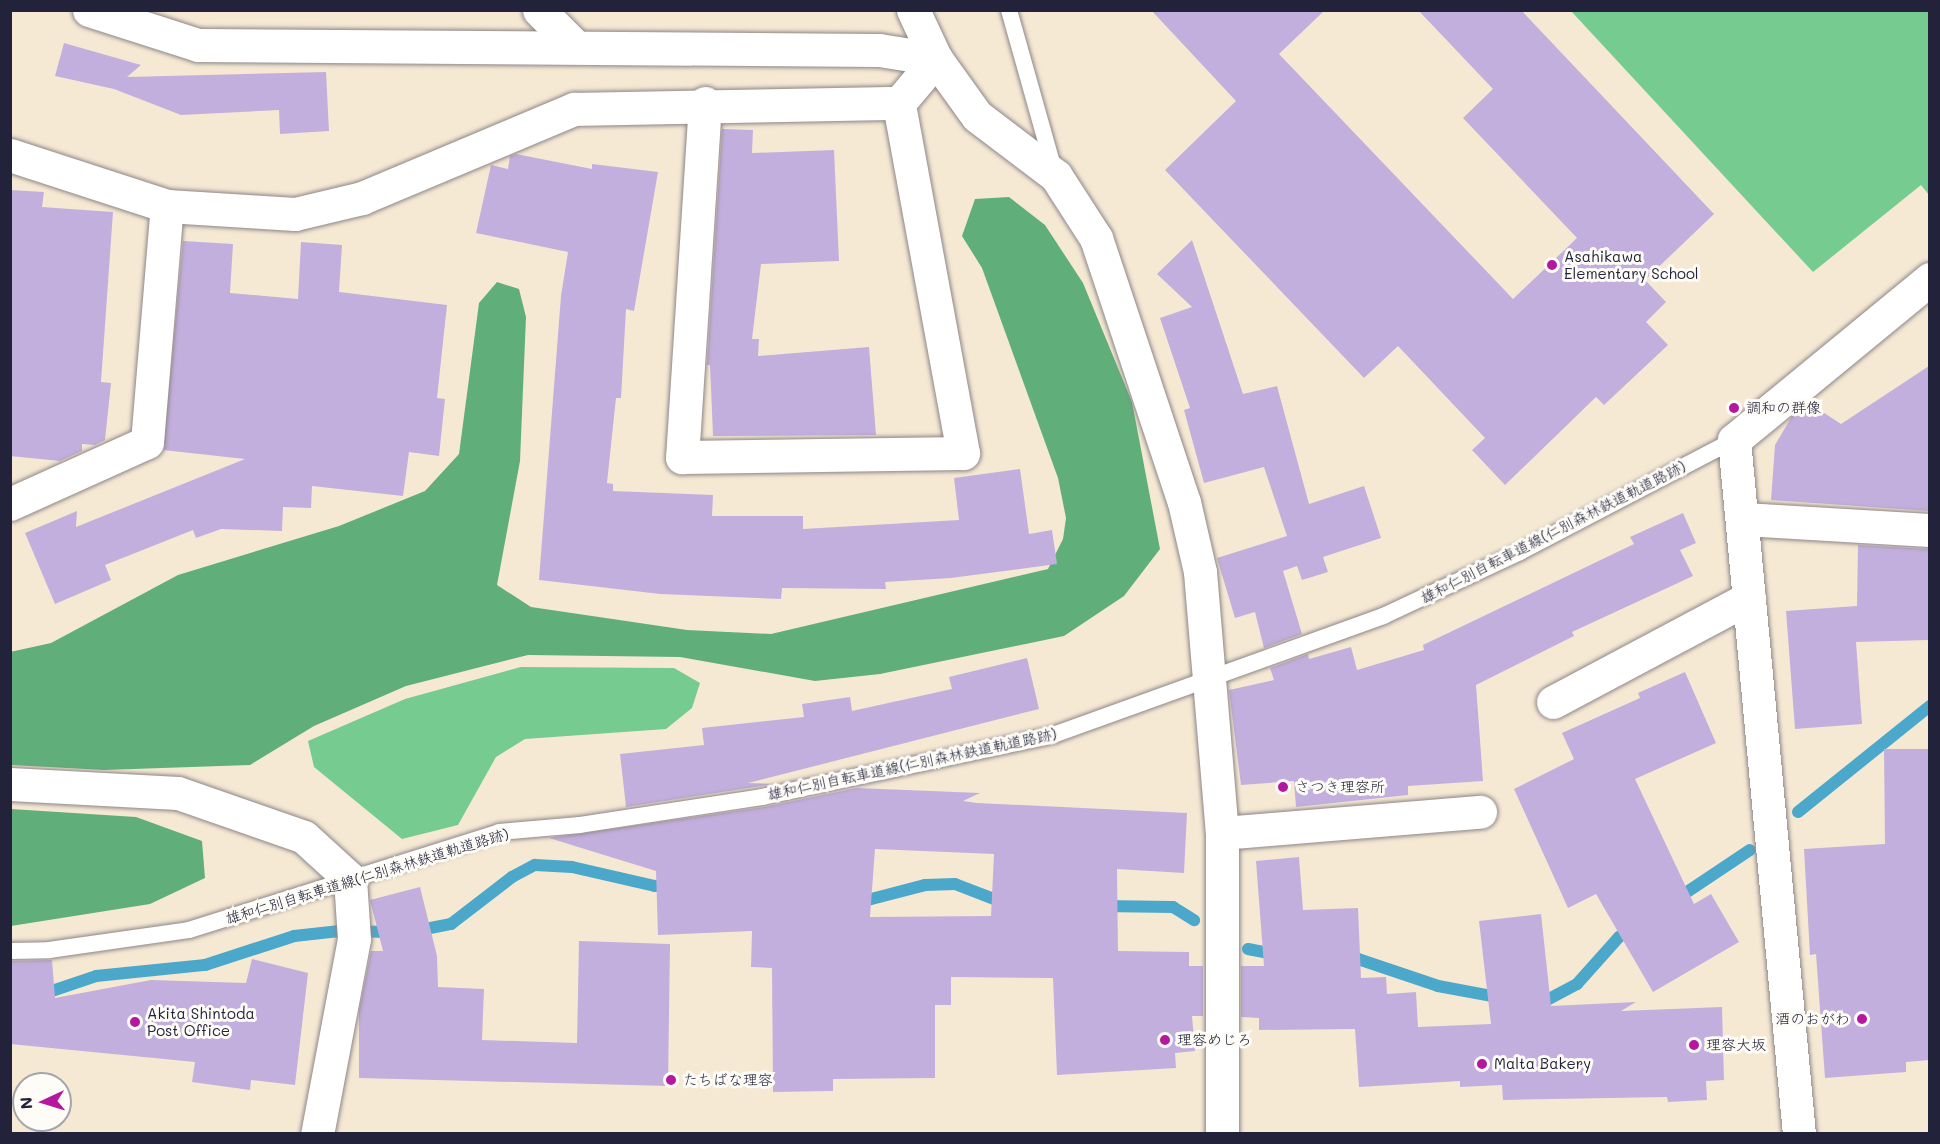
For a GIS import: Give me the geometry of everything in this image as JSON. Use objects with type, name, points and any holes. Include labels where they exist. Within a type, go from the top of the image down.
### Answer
[{"type":"street","points":[[89,10],[198,45],[879,50],[936,59]]},
{"type":"street","points":[[539,10],[575,46]]},
{"type":"street","points":[[913,10],[936,59],[977,116],[1056,176],[1096,238],[1184,502],[1200,572],[1211,676],[1222,833],[1222,1134]]},
{"type":"street","points":[[10,155],[167,206],[295,214],[362,198],[574,109],[705,103],[899,103],[936,59]]},
{"type":"street","points":[[705,103],[682,458],[963,453],[899,103]]},
{"type":"street","points":[[10,504],[147,442],[167,206]]},
{"type":"street","name":"雄和仁別自転車道線(仁別森林鉄道軌道路跡)","points":[[1734,440],[1929,279]]},
{"type":"street","points":[[1734,440],[1800,1134]]},
{"type":"street","points":[[1743,519],[1929,530]]},
{"type":"street","points":[[1553,702],[1749,598]]},
{"type":"street","points":[[10,784],[178,793],[304,837],[350,879],[354,929],[317,1134]]},
{"type":"street","points":[[1222,833],[1480,812]]},
{"type":"lane","points":[[1009,10],[1056,176]]},
{"type":"lane","name":"雄和仁別自転車道線(仁別森林鉄道軌道路跡)","points":[[10,951],[49,950],[189,930],[499,832],[580,825],[762,797],[1053,735],[1211,676],[1383,616],[1520,552],[1734,440]]},
{"type":"green space","points":[[1571,11],[1929,11],[1929,195],[1921,185],[1813,272]]},
{"type":"green space","points":[[1009,197],[1045,225],[1083,283],[1132,402],[1160,549],[1124,596],[1064,636],[880,674],[815,681],[680,657],[528,655],[406,686],[314,726],[250,765],[104,770],[11,765],[10,652],[51,643],[178,575],[339,526],[425,491],[459,454],[479,303],[497,282],[519,289],[526,317],[520,461],[497,585],[531,607],[687,630],[771,634],[1048,569],[1063,539],[1066,518],[1058,478],[982,268],[962,236],[975,199]]},
{"type":"green space","points":[[521,667],[674,668],[700,683],[692,708],[666,729],[525,739],[496,757],[458,825],[402,839],[314,767],[308,741],[405,699]]},
{"type":"green space","points":[[11,809],[136,817],[202,841],[205,878],[150,904],[11,926]]},
{"type":"building","points":[[1151,10],[1325,10],[1279,54],[1513,299],[1577,238],[1463,118],[1493,89],[1418,10],[1521,10],[1714,214],[1645,280],[1666,302],[1646,322],[1668,345],[1604,405],[1596,397],[1505,485],[1472,450],[1485,438],[1398,346],[1364,378],[1165,170],[1236,101]]},
{"type":"building","points":[[64,43],[141,65],[127,77],[326,72],[329,131],[280,134],[279,110],[181,115],[114,89],[55,76]]},
{"type":"building","points":[[722,129],[753,130],[752,153],[834,150],[839,261],[761,264],[752,339],[759,339],[758,356],[869,347],[876,435],[713,436],[710,365],[707,365]]},
{"type":"building","points":[[516,154],[592,169],[592,164],[658,172],[634,311],[626,309],[621,398],[616,398],[607,483],[613,484],[613,491],[713,495],[712,516],[803,516],[803,529],[959,520],[954,478],[1020,469],[1029,534],[1052,530],[1057,564],[951,578],[885,582],[886,589],[782,588],[781,599],[660,594],[539,580],[561,296],[568,252],[476,233],[491,165],[508,169],[510,156]]},
{"type":"building","points":[[10,190],[44,192],[42,207],[113,212],[101,382],[111,383],[105,440],[95,445],[82,444],[82,451],[60,461],[10,456]]},
{"type":"building","points":[[1192,240],[1243,394],[1277,386],[1309,504],[1364,486],[1381,538],[1323,557],[1328,572],[1302,580],[1297,566],[1283,571],[1302,634],[1264,648],[1255,612],[1235,618],[1217,558],[1287,536],[1264,467],[1204,483],[1184,410],[1190,408],[1160,318],[1192,307],[1157,274]]},
{"type":"building","points":[[183,241],[233,244],[230,293],[298,299],[301,242],[342,245],[339,292],[447,305],[437,398],[445,399],[439,456],[409,452],[403,496],[312,486],[311,508],[283,507],[282,531],[221,529],[196,538],[193,530],[105,565],[111,580],[55,604],[25,533],[77,511],[76,527],[245,459],[163,450]]},
{"type":"building","points":[[1929,366],[1929,511],[1771,500],[1775,445],[1792,416],[1809,403],[1841,424]]},
{"type":"building","points":[[1683,513],[1696,543],[1680,550],[1693,576],[1572,632],[1574,636],[1476,685],[1483,781],[1408,786],[1408,795],[1296,807],[1294,781],[1241,785],[1229,690],[1274,680],[1270,668],[1308,654],[1309,659],[1351,647],[1357,670],[1424,650],[1423,645],[1634,544],[1630,537]]},
{"type":"building","points":[[1858,545],[1929,549],[1929,640],[1856,642],[1862,724],[1795,729],[1786,611],[1857,606]]},
{"type":"building","points":[[1027,658],[1039,709],[748,783],[774,784],[626,807],[620,754],[704,745],[702,728],[804,717],[802,704],[850,697],[852,711],[952,689],[949,677]]},
{"type":"building","points":[[1685,672],[1716,743],[1635,779],[1694,904],[1711,894],[1739,942],[1653,992],[1596,894],[1568,908],[1514,789],[1574,759],[1562,733],[1640,698],[1638,693]]},
{"type":"building","points":[[1884,749],[1929,749],[1929,1060],[1906,1062],[1906,1072],[1825,1078],[1816,954],[1810,955],[1804,849],[1885,844]]},
{"type":"building","points":[[857,788],[980,793],[963,801],[977,803],[1187,813],[1184,873],[1117,869],[1118,951],[1189,952],[1189,966],[1203,966],[1203,1016],[1192,1016],[1195,1051],[1175,1053],[1176,1068],[1057,1075],[1053,978],[951,977],[951,1005],[935,1005],[935,1078],[833,1079],[833,1091],[773,1092],[772,968],[751,967],[752,931],[658,935],[656,871],[549,838],[764,807]],"holes":[[[875,849],[994,854],[991,916],[870,917]]]},
{"type":"building","points":[[1299,857],[1303,910],[1358,908],[1361,978],[1386,977],[1387,994],[1416,992],[1418,1027],[1491,1024],[1479,921],[1541,914],[1551,1006],[1636,1002],[1621,1011],[1722,1007],[1724,1080],[1706,1081],[1707,1100],[1668,1102],[1667,1097],[1503,1100],[1502,1085],[1460,1087],[1460,1081],[1359,1087],[1355,1029],[1259,1030],[1259,1018],[1241,1017],[1241,966],[1264,966],[1256,861]]},
{"type":"building","points":[[420,887],[437,956],[438,987],[484,989],[482,1040],[577,1043],[579,941],[670,944],[668,1086],[359,1078],[359,1011],[371,951],[383,951],[370,900]]},
{"type":"building","points":[[252,959],[308,973],[295,1085],[251,1080],[250,1090],[192,1082],[195,1062],[10,1044],[10,961],[52,960],[55,998],[151,980],[246,983]]},
{"type":"waterway","points":[[1798,812],[1930,706]]},
{"type":"waterway","points":[[1675,900],[1750,850]]},
{"type":"waterway","points":[[415,931],[451,924],[512,877],[535,865],[572,867],[655,886],[673,884]]},
{"type":"waterway","points":[[856,903],[925,885],[955,884],[1007,904]]},
{"type":"waterway","points":[[1102,906],[1173,907],[1194,920]]},
{"type":"waterway","points":[[1534,1000],[1547,1000],[1577,984],[1619,937],[1633,928]]},
{"type":"waterway","points":[[40,995],[96,976],[205,965],[294,936],[340,931],[392,932]]},
{"type":"waterway","points":[[1248,949],[1279,955]]},
{"type":"waterway","points":[[1345,958],[1358,959],[1438,986],[1502,998]]},
{"type":"place","name":"Asahikawa Elementary School","points":[[1552,265]]},
{"type":"place","name":"調和の群像","points":[[1734,408]]},
{"type":"place","name":"さつき理容所","points":[[1283,787]]},
{"type":"place","name":"酒のおがわ","points":[[1862,1019]]},
{"type":"place","name":"Akita Shintoda Post Office","points":[[135,1022]]},
{"type":"place","name":"理容めじろ","points":[[1165,1040]]},
{"type":"place","name":"理容大坂","points":[[1694,1045]]},
{"type":"place","name":"Malta Bakery","points":[[1482,1064]]},
{"type":"place","name":"たちばな理容","points":[[671,1080]]}]
